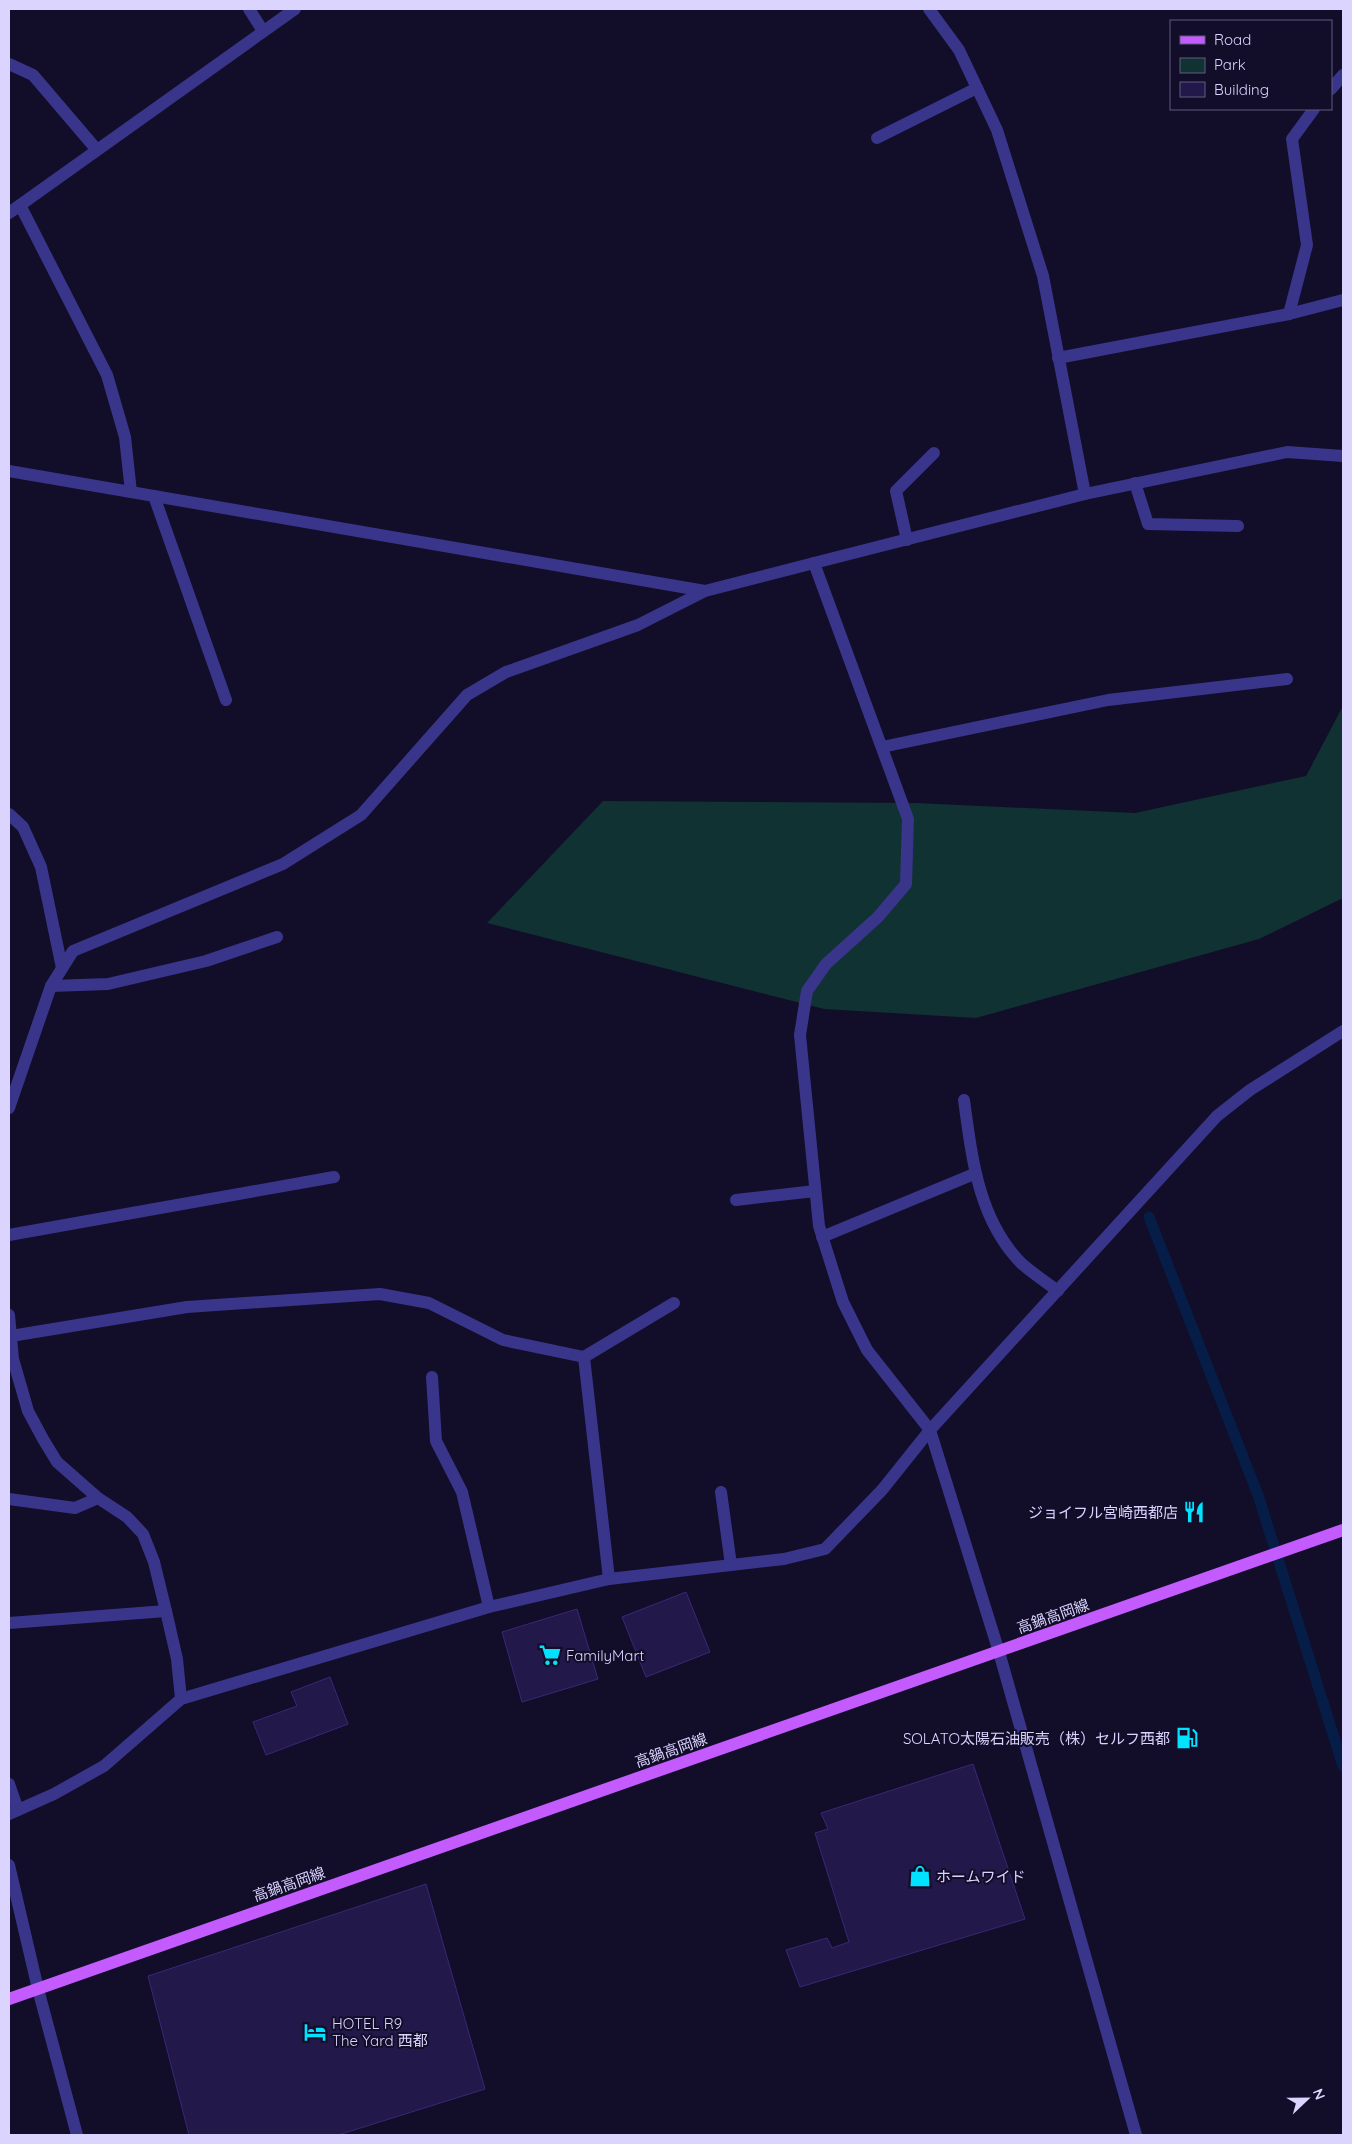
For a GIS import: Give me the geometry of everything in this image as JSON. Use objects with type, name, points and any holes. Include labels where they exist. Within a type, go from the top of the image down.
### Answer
[{"type":"main road","name":"高鍋高岡線","points":[[9,1999],[1343,1530]]},
{"type":"street","points":[[249,9],[263,31]]},
{"type":"street","points":[[9,213],[295,9]]},
{"type":"street","points":[[929,9],[959,50],[997,130],[1043,276],[1084,494]]},
{"type":"street","points":[[9,64],[33,75],[97,150]]},
{"type":"street","points":[[1332,88],[1343,74]]},
{"type":"street","points":[[877,138],[977,88]]},
{"type":"street","points":[[1289,314],[1307,245],[1292,139],[1313,110]]},
{"type":"street","points":[[20,205],[106,375],[125,437],[131,492]]},
{"type":"street","points":[[1058,358],[1289,314],[1343,300]]},
{"type":"street","points":[[9,1108],[51,986],[73,950],[283,864],[361,816],[467,695],[506,672],[638,625],[705,591],[1084,494],[1135,483],[1286,452],[1343,456]]},
{"type":"street","points":[[906,540],[896,491],[934,453]]},
{"type":"street","points":[[9,471],[705,591]]},
{"type":"street","points":[[1135,483],[1148,524],[1238,526]]},
{"type":"street","points":[[154,496],[226,700]]},
{"type":"street","points":[[814,563],[908,819],[906,884],[878,917],[826,964],[807,991],[800,1035],[815,1191],[822,1237],[843,1302],[867,1350],[930,1430],[999,1652],[1136,2135]]},
{"type":"street","points":[[882,747],[1108,700],[1287,679]]},
{"type":"street","points":[[9,814],[23,827],[41,868],[62,968]]},
{"type":"street","points":[[51,986],[108,984],[206,961],[277,937]]},
{"type":"street","points":[[9,1784],[13,1812],[54,1794],[104,1766],[181,1700],[490,1607],[609,1579],[784,1560],[825,1549],[882,1490],[930,1430],[1217,1116],[1250,1090],[1343,1031]]},
{"type":"street","points":[[964,1100],[974,1174],[995,1230],[1022,1263],[1058,1291]]},
{"type":"street","points":[[822,1237],[974,1174]]},
{"type":"street","points":[[9,1235],[334,1177]]},
{"type":"street","points":[[736,1200],[815,1191]]},
{"type":"street","points":[[11,1336],[186,1307],[380,1294],[430,1303],[503,1340],[584,1357],[674,1303]]},
{"type":"street","points":[[9,1314],[11,1360],[28,1411],[57,1462],[98,1498],[127,1517],[143,1534],[154,1562],[177,1659],[181,1700]]},
{"type":"street","points":[[584,1357],[609,1579]]},
{"type":"street","points":[[432,1378],[436,1441],[462,1492],[490,1607]]},
{"type":"street","points":[[721,1492],[732,1566]]},
{"type":"street","points":[[9,1499],[75,1508],[98,1498]]},
{"type":"street","points":[[9,1623],[166,1611]]},
{"type":"street","points":[[9,1865],[38,1989],[77,2135]]},
{"type":"green space","points":[[1343,706],[1343,898],[1259,939],[976,1018],[824,1009],[487,923],[603,801],[916,803],[1135,813],[1306,776]]},
{"type":"building","points":[[686,1592],[710,1652],[646,1677],[622,1617]]},
{"type":"building","name":"FamilyMart","points":[[577,1609],[598,1679],[522,1702],[502,1632]]},
{"type":"building","points":[[330,1677],[348,1724],[266,1755],[253,1722],[297,1706],[291,1692]]},
{"type":"building","name":"ホームワイド","points":[[973,1764],[1025,1919],[800,1987],[786,1950],[827,1938],[832,1948],[849,1942],[815,1833],[828,1829],[821,1813]]},
{"type":"building","name":"HOTEL R9 The Yard 西都","points":[[426,1884],[485,2089],[338,2135],[189,2135],[148,1976]]},
{"type":"waterway","points":[[1149,1217],[1258,1495],[1343,1766]]},
{"type":"place","name":"ジョイフル宮崎西都店","points":[[1194,1512]]},
{"type":"place","name":"FamilyMart","points":[[550,1655]]},
{"type":"place","name":"SOLATO太陽石油販売（株）セルフ西都","points":[[1187,1738]]},
{"type":"place","name":"ホームワイド","points":[[920,1876]]},
{"type":"place","name":"HOTEL R9 The Yard 西都","points":[[315,2032]]}]
